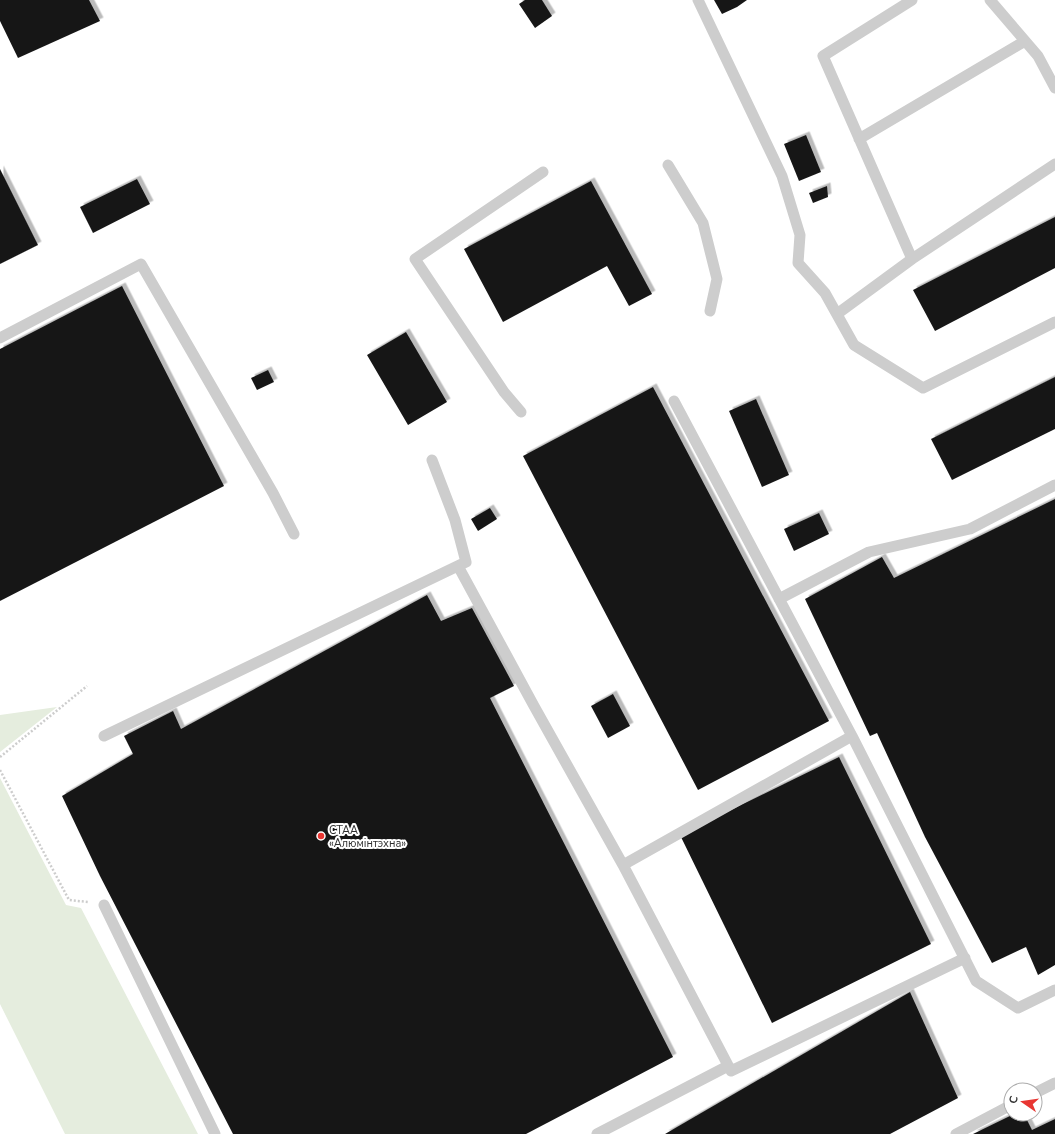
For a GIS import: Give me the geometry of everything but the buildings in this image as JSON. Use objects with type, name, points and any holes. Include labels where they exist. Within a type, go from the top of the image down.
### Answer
[{"type":"lane","points":[[698,0],[782,176],[800,235],[798,263],[825,293],[854,345],[923,388],[1055,322]]},
{"type":"lane","points":[[912,0],[823,56],[912,259]]},
{"type":"lane","points":[[990,0],[1038,56],[1055,88]]},
{"type":"lane","points":[[860,139],[1025,41]]},
{"type":"lane","points":[[837,314],[912,259],[1055,164]]},
{"type":"lane","points":[[668,165],[703,223],[717,279],[710,311]]},
{"type":"lane","points":[[521,412],[504,392],[415,260],[543,172]]},
{"type":"lane","points":[[0,338],[141,264],[273,493],[294,534]]},
{"type":"lane","points":[[674,401],[852,736],[976,981],[1018,1008],[1055,990]]},
{"type":"lane","points":[[104,736],[466,562],[455,520],[432,460]]},
{"type":"lane","points":[[779,598],[869,552],[970,529],[1055,485]]},
{"type":"lane","points":[[458,566],[534,706],[624,865],[731,1071],[965,958]]},
{"type":"lane","points":[[624,865],[852,736]]},
{"type":"lane","points":[[104,905],[215,1134]]},
{"type":"lane","points":[[597,1134],[728,1066]]},
{"type":"lane","points":[[1043,1089],[1055,1083]]},
{"type":"lane","points":[[956,1134],[1003,1109]]},
{"type":"path","points":[[0,757],[87,686]]},
{"type":"path","points":[[0,770],[69,900],[104,905]]},
{"type":"green space","points":[[57,707],[0,752],[0,715]]},
{"type":"green space","points":[[0,778],[66,905],[81,908],[198,1134],[65,1134],[0,1004]]},
{"type":"place","name":"СТАА «Алюмінтэхна»","points":[[321,836]]}]
